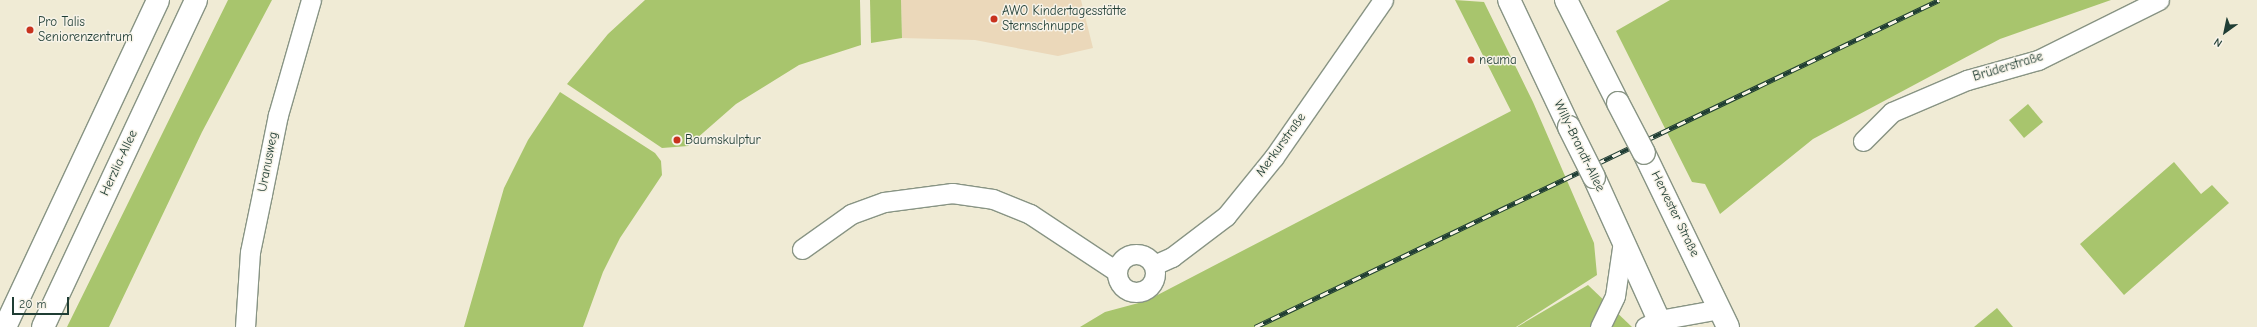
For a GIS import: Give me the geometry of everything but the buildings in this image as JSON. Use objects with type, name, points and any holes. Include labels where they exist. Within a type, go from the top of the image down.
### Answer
[{"type":"main road","points":[[5,327],[158,0]]},
{"type":"main road","name":"Herzlia-Allee","points":[[43,327],[196,0]]},
{"type":"main road","name":"Willy-Brandt-Allee","points":[[1509,0],[1594,177],[1647,293],[1655,325]]},
{"type":"main road","name":"Hervester Straße","points":[[1566,0],[1644,153],[1724,318]]},
{"type":"street","name":"Uranusweg","points":[[245,327],[250,252],[260,201],[278,115],[311,0]]},
{"type":"street","name":"Merkurstraße","points":[[1154,265],[1172,257],[1226,216],[1274,157],[1383,0]]},
{"type":"street","name":"Brüderstraße","points":[[1863,141],[1892,112],[1967,80],[2038,60],[2159,0]]},
{"type":"street","points":[[802,250],[851,214],[884,202],[952,193],[993,199],[1030,214],[1116,271],[1118,281],[1133,293],[1152,285],[1154,265],[1147,257],[1128,255],[1116,271]]},
{"type":"street","points":[[1600,327],[1615,296],[1623,241]]},
{"type":"street","points":[[1655,325],[1724,318]]},
{"type":"street","points":[[1694,327],[1724,318]]},
{"type":"shaded area","name":"AWO Kindertagesstätte Sternschnuppe","points":[[901,0],[1081,0],[1093,48],[1058,56],[975,40],[902,38]]},
{"type":"green space","points":[[228,0],[272,0],[202,132],[109,327],[67,327]]},
{"type":"green space","points":[[645,0],[860,0],[861,45],[799,65],[736,104],[688,146],[662,148],[567,84],[608,34]]},
{"type":"green space","points":[[870,0],[901,0],[902,38],[871,43]]},
{"type":"green space","points":[[1455,0],[1484,2],[1533,102],[1594,243],[1597,275],[1516,327],[1080,327],[1105,312],[1146,301],[1511,111]]},
{"type":"green space","points":[[1670,0],[2111,0],[2000,39],[1813,139],[1720,214],[1705,184],[1692,182],[1616,31]]},
{"type":"green space","points":[[560,92],[655,153],[661,161],[662,175],[620,238],[603,272],[583,327],[464,327],[504,188],[528,140]]},
{"type":"green space","points":[[2028,104],[2043,122],[2024,138],[2009,120]]},
{"type":"green space","points":[[2174,162],[2201,194],[2212,185],[2229,203],[2124,295],[2080,244]]},
{"type":"green space","points":[[1588,285],[1632,327],[1517,327]]},
{"type":"green space","points":[[1997,308],[2013,327],[1974,327]]},
{"type":"railway","points":[[1255,327],[1939,0]]},
{"type":"place","name":"AWO Kindertagesstätte Sternschnuppe","points":[[994,19]]},
{"type":"place","name":"Pro Talis Seniorenzentrum","points":[[30,30]]},
{"type":"place","name":"neuma","points":[[1471,60]]},
{"type":"place","name":"Baumskulptur","points":[[677,140]]}]
